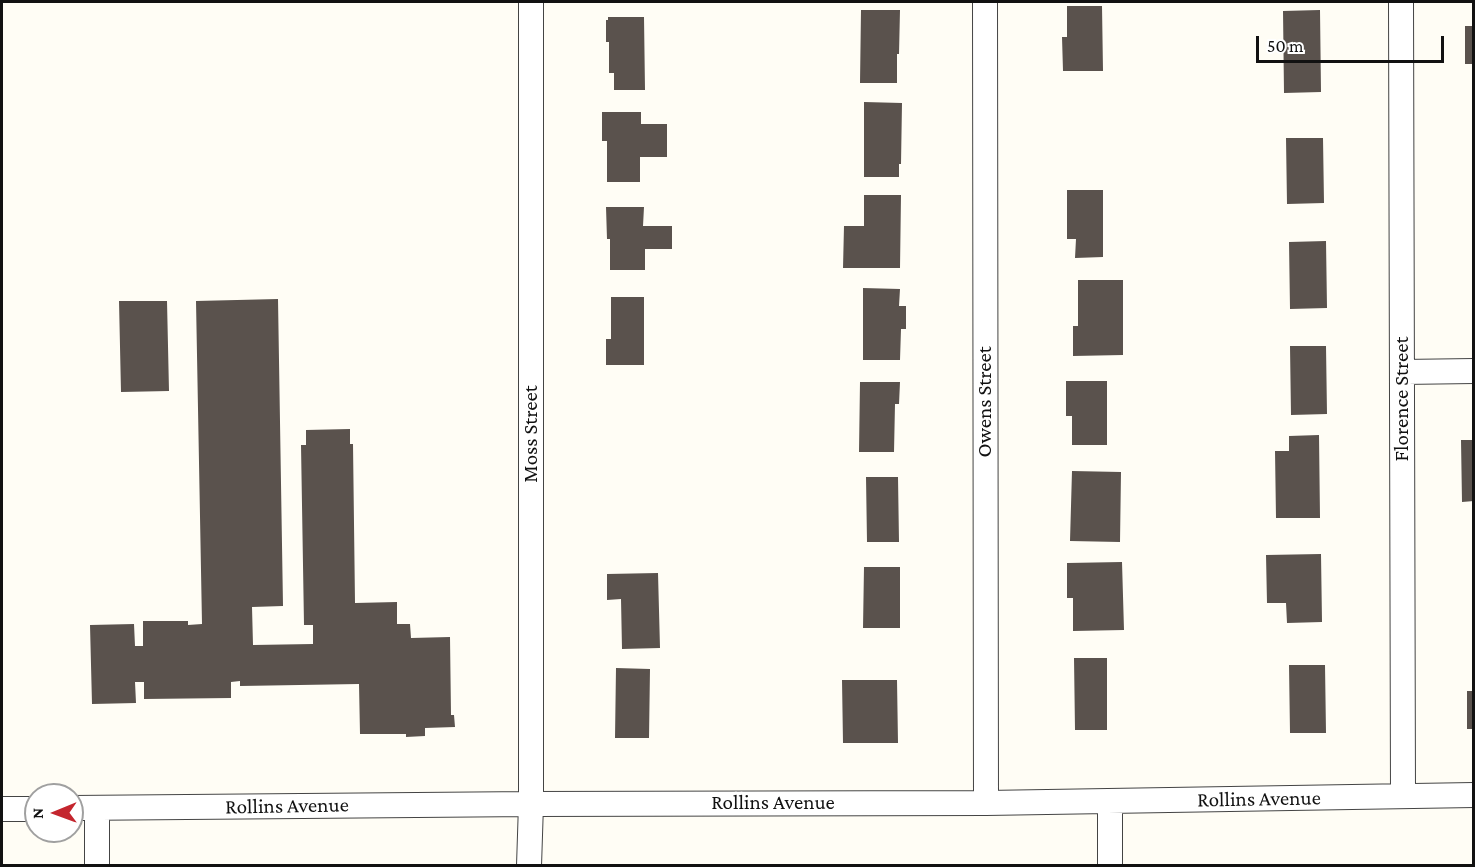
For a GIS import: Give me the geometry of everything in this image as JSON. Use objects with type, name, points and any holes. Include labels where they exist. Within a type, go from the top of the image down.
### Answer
[{"type":"street","name":"Moss Street","points":[[529,866],[531,804],[531,2]]},
{"type":"street","name":"Owens Street","points":[[985,2],[986,803]]},
{"type":"street","name":"Florence Street","points":[[1401,2],[1403,796]]},
{"type":"street","points":[[1402,372],[1473,371]]},
{"type":"street","name":"Rollins Avenue","points":[[84,808],[986,803],[1473,795]]},
{"type":"street","points":[[1110,801],[1110,866]]},
{"type":"street","points":[[97,808],[97,866]]},
{"type":"street","points":[[2,809],[24,809]]},
{"type":"building","points":[[1067,6],[1102,6],[1103,71],[1063,71],[1062,37],[1067,37]]},
{"type":"building","points":[[861,10],[900,10],[897,83],[860,83]]},
{"type":"building","points":[[1320,10],[1321,92],[1284,93],[1283,11]]},
{"type":"building","points":[[608,17],[644,17],[645,90],[614,90],[614,73],[609,73],[609,42],[606,42]]},
{"type":"building","points":[[1465,26],[1474,26],[1474,64],[1465,64]]},
{"type":"building","points":[[864,102],[902,103],[899,177],[864,177]]},
{"type":"building","points":[[602,112],[641,112],[641,124],[667,124],[667,157],[640,157],[640,182],[607,182],[607,141],[602,141]]},
{"type":"building","points":[[1286,138],[1323,138],[1324,203],[1287,204]]},
{"type":"building","points":[[1067,190],[1103,190],[1103,257],[1075,258],[1076,239],[1067,239]]},
{"type":"building","points":[[864,195],[901,195],[900,268],[843,268],[844,226],[864,226]]},
{"type":"building","points":[[606,207],[644,207],[643,226],[672,226],[672,249],[645,249],[645,270],[610,270],[610,239],[607,239]]},
{"type":"building","points":[[1326,241],[1327,308],[1290,309],[1289,242]]},
{"type":"building","points":[[1078,280],[1123,280],[1123,355],[1073,356],[1073,326],[1078,326]]},
{"type":"building","points":[[863,288],[900,289],[899,306],[906,306],[906,329],[901,329],[900,360],[863,360]]},
{"type":"building","points":[[611,297],[644,297],[644,365],[606,365],[606,339],[611,339]]},
{"type":"building","points":[[278,299],[283,606],[252,607],[253,645],[313,644],[313,625],[304,625],[301,445],[306,445],[306,430],[350,429],[350,444],[353,444],[355,603],[397,602],[397,624],[410,624],[411,638],[450,637],[451,715],[454,715],[455,727],[425,728],[425,736],[360,734],[359,684],[240,686],[240,681],[231,682],[231,698],[144,699],[144,682],[135,682],[136,703],[92,704],[90,625],[134,624],[135,646],[143,646],[143,621],[188,621],[188,625],[202,624],[196,301]]},
{"type":"building","points":[[119,301],[167,301],[169,391],[121,392]]},
{"type":"building","points":[[1290,346],[1326,346],[1327,414],[1291,415]]},
{"type":"building","points":[[1066,381],[1107,381],[1107,445],[1072,445],[1072,416],[1066,416]]},
{"type":"building","points":[[860,382],[900,382],[899,404],[895,404],[894,452],[859,452]]},
{"type":"building","points":[[1319,435],[1320,518],[1276,518],[1275,451],[1289,451],[1289,436]]},
{"type":"building","points":[[1461,440],[1474,440],[1474,501],[1462,502]]},
{"type":"building","points":[[1072,471],[1121,472],[1120,542],[1070,541]]},
{"type":"building","points":[[866,477],[898,477],[899,542],[867,542]]},
{"type":"building","points":[[1321,554],[1322,622],[1287,623],[1286,603],[1267,603],[1266,555]]},
{"type":"building","points":[[1122,562],[1124,630],[1073,631],[1073,598],[1067,598],[1067,563]]},
{"type":"building","points":[[864,567],[900,567],[900,628],[863,628]]},
{"type":"building","points":[[658,573],[660,648],[622,649],[621,599],[607,600],[607,574]]},
{"type":"building","points":[[1074,658],[1107,658],[1107,730],[1075,730]]},
{"type":"building","points":[[1289,665],[1325,665],[1326,733],[1290,733]]},
{"type":"building","points":[[616,668],[650,669],[649,738],[615,738]]},
{"type":"building","points":[[842,680],[897,680],[898,743],[843,743]]},
{"type":"building","points":[[1467,691],[1474,691],[1474,729],[1467,729]]}]
